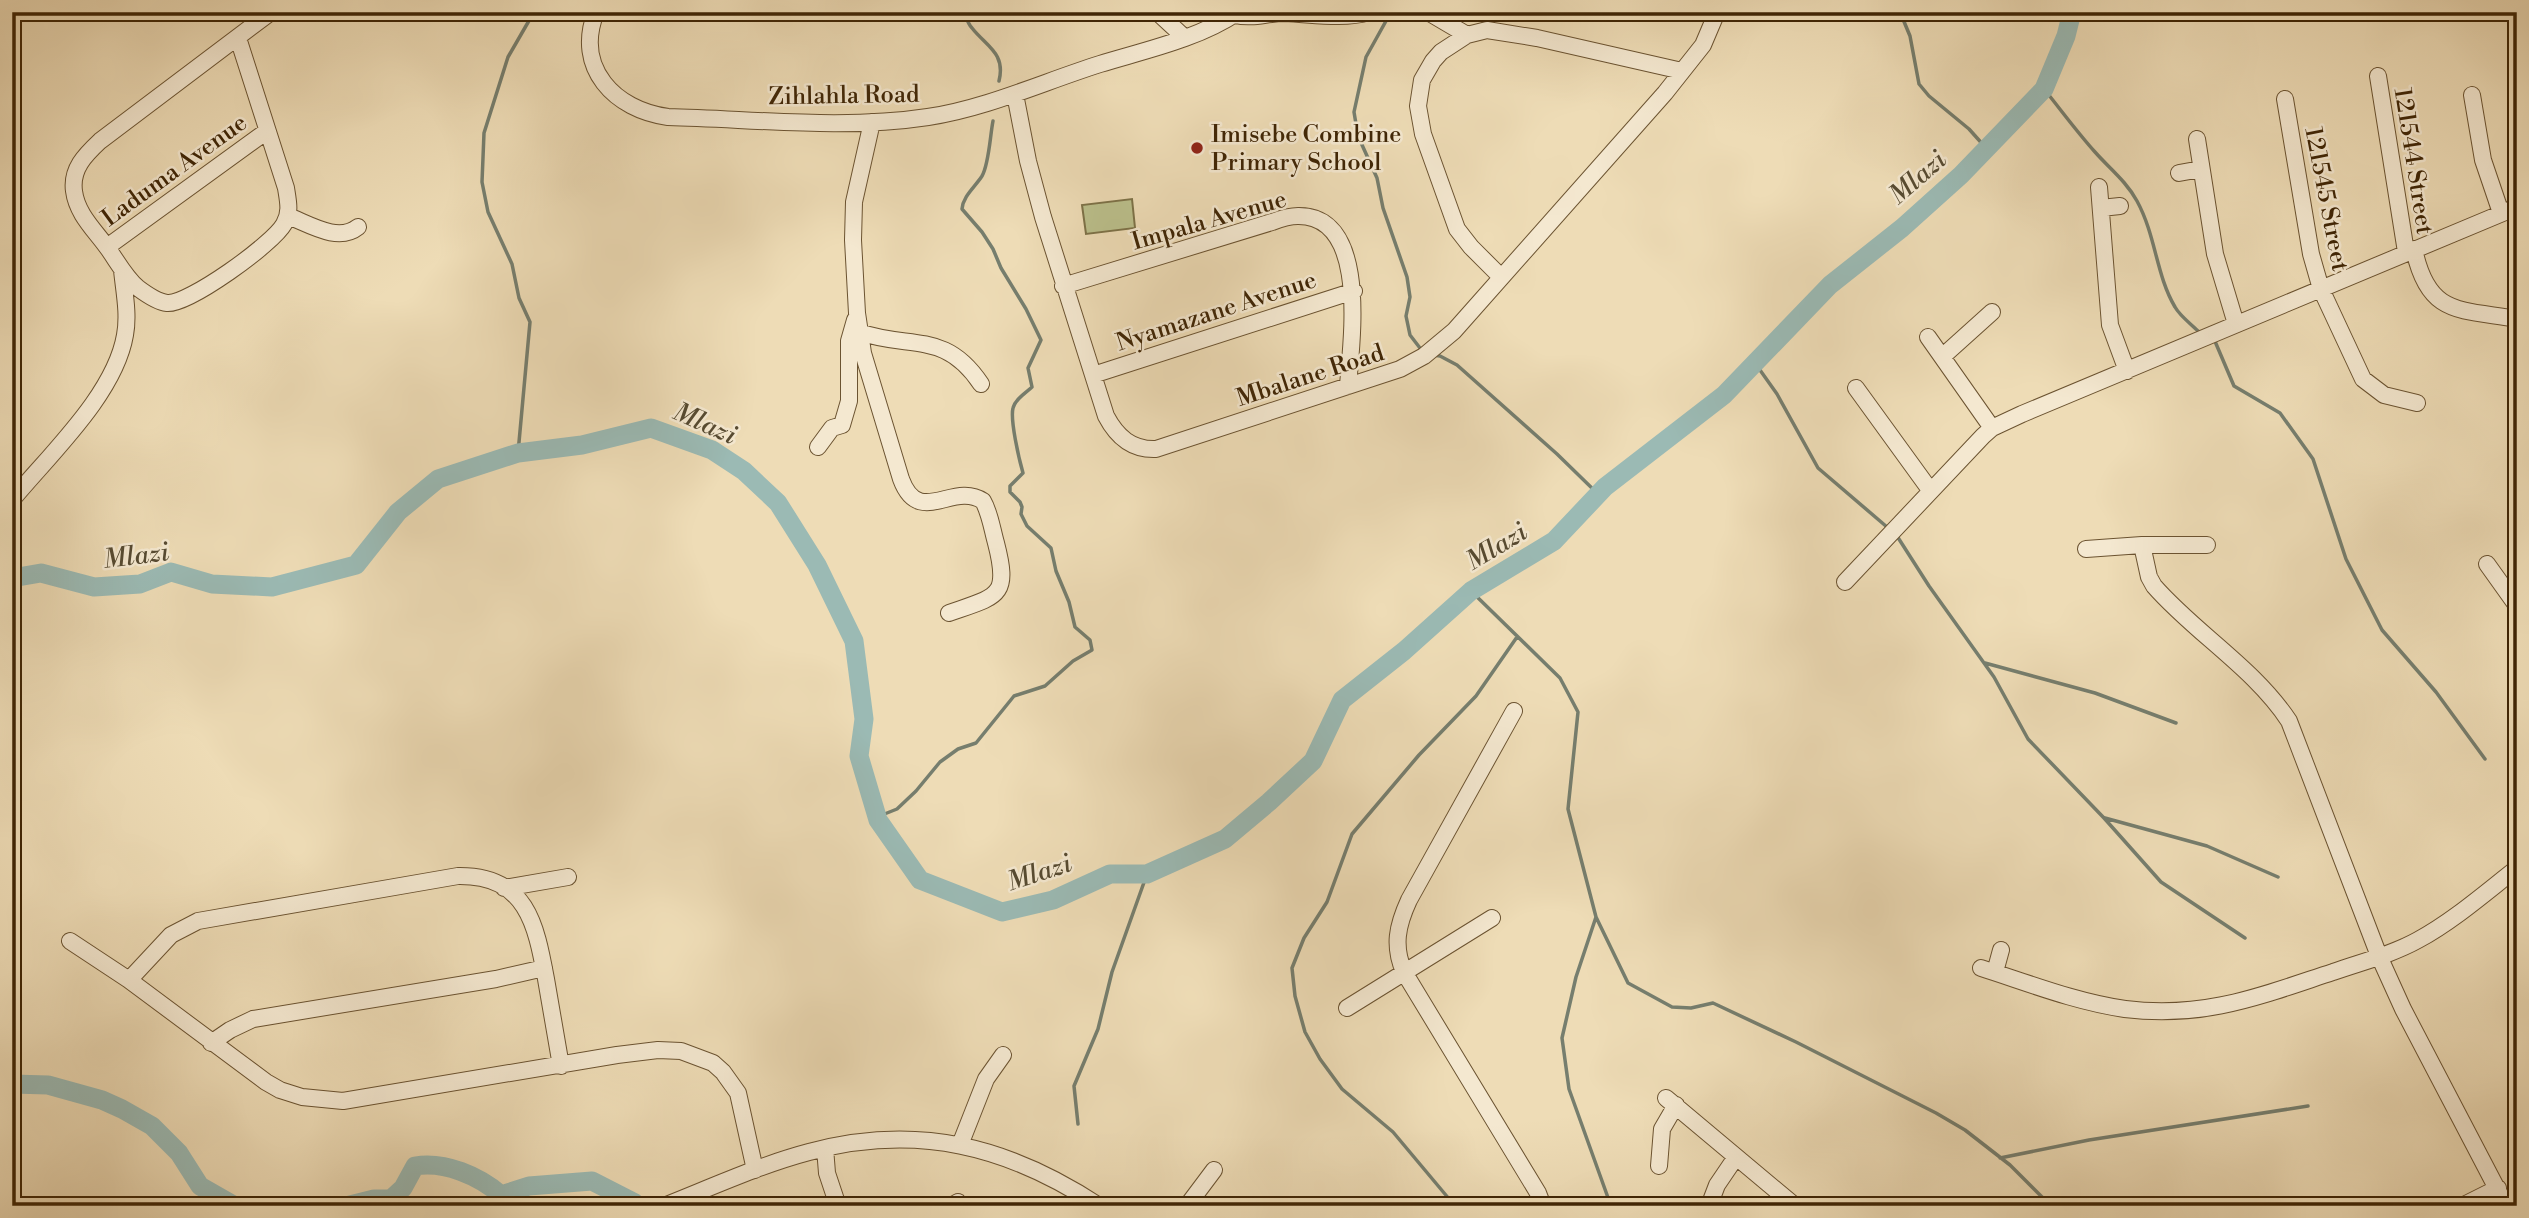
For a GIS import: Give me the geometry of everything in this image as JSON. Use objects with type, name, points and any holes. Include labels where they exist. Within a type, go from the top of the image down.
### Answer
[{"type":"street","points":[[238,38],[286,188],[288,216],[272,238],[241,262],[181,301],[169,303],[138,288],[79,209],[74,191],[76,169],[83,158],[109,134],[271,12]]},
{"type":"street","name":"Zihlahla Road","points":[[596,12],[591,24],[590,48],[601,79],[620,100],[645,113],[668,117],[872,122],[948,113],[1015,94],[1184,37],[1237,13]]},
{"type":"street","points":[[1157,12],[1184,37]]},
{"type":"street","points":[[1237,13],[1250,18],[1285,13],[1349,15],[1369,12]]},
{"type":"street","points":[[1427,12],[1467,35]]},
{"type":"street","name":"Mbalane Road","points":[[1015,94],[1034,187],[1063,286],[1112,428],[1127,442],[1147,449],[1156,449],[1401,369],[1426,355],[1454,331],[1682,71],[1703,45],[1717,12]]},
{"type":"street","points":[[1501,277],[1457,229],[1419,120],[1420,90],[1426,70],[1441,52],[1467,35],[1488,30],[1682,71]]},
{"type":"street","name":"121544 Street","points":[[2378,76],[2410,251],[2426,288],[2437,299],[2452,307],[2517,319]]},
{"type":"street","points":[[1845,582],[1992,428],[2509,210],[2483,160],[2472,95]]},
{"type":"street","name":"121545 Street","points":[[2284,99],[2311,254],[2321,289],[2362,379],[2384,395],[2417,403]]},
{"type":"street","name":"121545 Street","points":[[2288,117],[2305,115]]},
{"type":"street","points":[[872,122],[854,202],[853,240],[857,313],[867,368],[908,494],[926,503],[971,495],[984,501],[999,556],[1002,582],[999,589],[986,598],[949,613]]},
{"type":"street","name":"Laduma Avenue","points":[[107,247],[267,131]]},
{"type":"street","points":[[2197,139],[2218,267],[2236,324]]},
{"type":"street","points":[[2179,173],[2201,169]]},
{"type":"street","points":[[2099,187],[2110,325],[2127,371]]},
{"type":"street","points":[[2101,208],[2120,206]]},
{"type":"street","points":[[288,216],[341,235],[351,233],[358,227]]},
{"type":"street","name":"Impala Avenue","points":[[1063,286],[1272,222],[1299,216],[1314,219],[1334,233],[1348,262],[1354,291],[1348,386]]},
{"type":"street","points":[[12,500],[95,401],[111,373],[125,335],[122,270]]},
{"type":"street","name":"Nyamazane Avenue","points":[[1093,375],[1354,291]]},
{"type":"street","points":[[1941,357],[1992,312]]},
{"type":"street","points":[[818,447],[832,428],[842,425],[849,401],[849,341],[857,313]]},
{"type":"street","points":[[859,331],[873,336],[943,348],[963,361],[981,384]]},
{"type":"street","points":[[1928,337],[1992,428]]},
{"type":"street","points":[[1856,388],[1930,490]]},
{"type":"street","points":[[2087,549],[2142,545],[2207,545]]},
{"type":"street","points":[[2142,545],[2149,577],[2154,586],[2253,680],[2289,721],[2379,956],[2409,1021],[2506,1206]]},
{"type":"street","points":[[2487,564],[2517,606]]},
{"type":"street","points":[[1514,710],[1403,912],[1396,938],[1404,972],[1543,1206]]},
{"type":"street","points":[[2001,950],[1988,970],[2098,1004],[2124,1009],[2179,1012],[2224,1007],[2414,943],[2517,868]]},
{"type":"street","points":[[129,980],[171,935],[198,921],[458,876],[478,878],[504,888],[524,906],[534,923],[561,1066]]},
{"type":"street","points":[[504,888],[568,877]]},
{"type":"street","points":[[1347,1008],[1492,918]]},
{"type":"street","points":[[70,941],[129,980],[252,1073],[280,1090],[322,1100],[358,1099],[657,1050],[681,1051],[704,1058],[723,1072],[738,1093],[755,1171]]},
{"type":"street","points":[[211,1043],[240,1024],[270,1015],[496,979],[544,968]]},
{"type":"street","points":[[960,1145],[986,1079],[1003,1055]]},
{"type":"street","points":[[1660,1166],[1662,1129],[1671,1102],[1795,1206]]},
{"type":"street","points":[[664,1206],[825,1148],[852,1142],[894,1139],[960,1145],[1026,1164],[1072,1188],[1099,1206]]},
{"type":"street","points":[[825,1148],[830,1183],[838,1206]]},
{"type":"street","points":[[1709,1206],[1717,1185],[1736,1157]]},
{"type":"street","points":[[1187,1206],[1214,1170]]},
{"type":"street","points":[[2462,1206],[2498,1188]]},
{"type":"green space","points":[[1132,199],[1135,228],[1086,234],[1082,205]]},
{"type":"waterway","points":[[518,453],[530,322],[519,298],[512,264],[488,212],[482,182],[484,133],[508,57],[534,12]]},
{"type":"waterway","points":[[964,12],[971,26],[997,57],[1000,63],[999,81]]},
{"type":"waterway","points":[[1391,12],[1366,57],[1354,112],[1358,136],[1377,178],[1383,208],[1407,277],[1410,297],[1406,316],[1410,335],[1423,352]]},
{"type":"waterway","points":[[1900,12],[1910,36],[1919,84],[1986,148]]},
{"type":"waterway","name":"Mlazi","points":[[12,578],[41,573],[94,587],[140,584],[171,572],[212,584],[272,587],[356,565],[398,512],[438,479],[518,453],[582,445],[651,428],[712,450],[744,471],[778,503],[817,565],[854,641],[864,719],[859,756],[878,820],[920,880],[1002,912],[1053,900],[1110,874],[1147,874],[1225,839],[1269,802],[1313,761],[1342,700],[1404,651],[1471,591],[1554,541],[1605,487],[1724,395],[1830,285],[1902,228],[1961,175],[2044,89],[2066,36],[2072,12]]},
{"type":"waterway","points":[[2044,89],[2133,194],[2148,228],[2169,295],[2180,314],[2198,331]]},
{"type":"waterway","points":[[877,817],[897,809],[940,762],[958,749],[976,743],[1014,696],[1045,686],[1073,661],[1092,650],[1090,640],[1075,627],[1051,548],[1027,526],[1021,514],[1020,502],[1010,492],[1010,486],[1023,473],[1014,430],[1013,408],[1018,399],[1032,387],[1028,368],[1041,340],[993,249],[962,209],[967,196],[984,171],[993,121]]},
{"type":"waterway","points":[[2214,339],[2234,386],[2280,413],[2313,459],[2346,559],[2382,630],[2436,692],[2485,759]]},
{"type":"waterway","points":[[1433,355],[1457,365],[1598,494]]},
{"type":"waterway","points":[[1755,363],[1777,394],[1818,468],[1887,527]]},
{"type":"waterway","points":[[1897,536],[1994,677],[2028,739],[2161,882],[2245,938]]},
{"type":"waterway","points":[[1471,591],[1560,678],[1578,712],[1568,809],[1596,917],[1628,983],[1672,1007],[1691,1008],[1713,1003],[1936,1113],[1965,1130],[2010,1165],[2051,1206]]},
{"type":"waterway","points":[[1455,1206],[1393,1132],[1342,1089],[1320,1059],[1305,1032],[1295,996],[1292,968],[1304,938],[1327,902],[1352,834],[1419,755],[1476,696],[1517,637]]},
{"type":"waterway","points":[[1985,663],[2095,693],[2176,723]]},
{"type":"waterway","points":[[2105,818],[2207,846],[2278,877]]},
{"type":"waterway","points":[[1078,1124],[1074,1086],[1098,1029],[1112,972],[1147,874]]},
{"type":"waterway","points":[[1596,917],[1576,977],[1562,1038],[1569,1089],[1611,1206]]},
{"type":"waterway","points":[[12,1084],[48,1085],[102,1100],[122,1109],[152,1126],[179,1153],[200,1186],[235,1206]]},
{"type":"waterway","points":[[2000,1158],[2089,1140],[2308,1106]]},
{"type":"waterway","points":[[346,1206],[374,1199],[391,1199],[403,1188],[415,1166],[426,1165],[450,1168],[472,1176],[501,1195],[529,1186],[592,1181],[635,1203]]},
{"type":"place","name":"Imisebe Combine Primary School","points":[[1197,148]]}]
